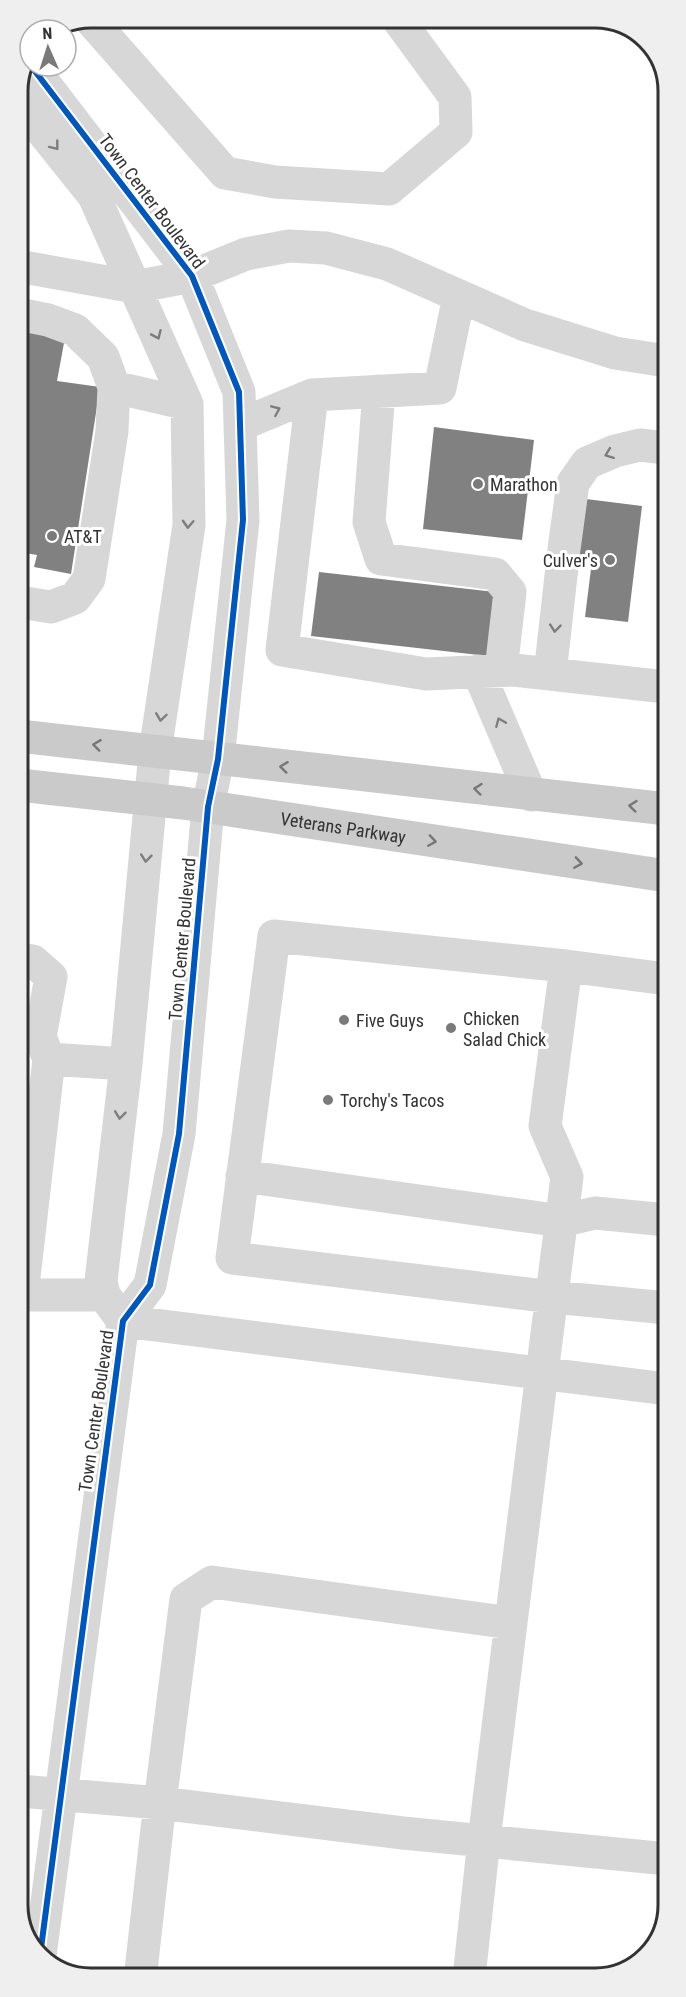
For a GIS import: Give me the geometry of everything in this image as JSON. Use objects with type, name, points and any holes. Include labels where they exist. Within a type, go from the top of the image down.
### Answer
[{"type":"main road","points":[[28,737],[658,808]]},
{"type":"main road","name":"Veterans Parkway","points":[[28,786],[208,807],[658,875]]},
{"type":"street","points":[[98,28],[225,173],[275,182],[389,189],[456,132],[455,97],[405,29]]},
{"type":"street","name":"Town Center Boulevard","points":[[40,78],[192,276],[239,392],[243,519],[218,759],[208,807],[179,1134],[150,1286],[123,1321],[42,1944]]},
{"type":"street","points":[[28,114],[94,196],[187,404],[189,525],[155,752],[126,1064],[101,1281],[104,1295],[28,1295]]},
{"type":"street","points":[[28,268],[135,287],[192,276],[246,254],[289,246],[326,248],[387,264],[525,325],[615,353],[658,360]]},
{"type":"street","points":[[240,425],[312,395],[440,388],[459,296]]},
{"type":"street","points":[[28,316],[48,320],[75,330],[103,357],[114,387],[112,431],[88,579],[75,598],[51,607],[28,603]]},
{"type":"street","points":[[114,387],[187,404]]},
{"type":"street","points":[[379,391],[369,522],[381,559],[495,574],[510,592],[490,671],[531,795]]},
{"type":"street","points":[[312,395],[282,650],[426,674],[514,670],[658,686]]},
{"type":"street","points":[[550,674],[573,483],[586,463],[615,451],[640,445],[658,447]]},
{"type":"street","points":[[658,978],[566,966],[274,936],[232,1258],[658,1307]]},
{"type":"street","points":[[28,960],[33,961],[51,977],[40,1037],[49,1059],[28,1236]]},
{"type":"street","points":[[470,1968],[567,1178],[545,1126],[566,966]]},
{"type":"street","points":[[49,1059],[126,1064]]},
{"type":"street","points":[[242,1176],[561,1221],[595,1213],[658,1219]]},
{"type":"street","name":"Town Center Boulevard","points":[[104,1295],[123,1321]]},
{"type":"street","points":[[123,1321],[658,1388]]},
{"type":"street","points":[[141,1968],[186,1599],[212,1582],[511,1623]]},
{"type":"street","points":[[28,1792],[160,1803],[402,1833],[658,1858]]},
{"type":"building","points":[[28,326],[66,332],[57,381],[100,387],[71,574],[34,567],[37,555],[28,554]]},
{"type":"building","name":"Marathon","points":[[434,427],[534,440],[522,540],[423,529]]},
{"type":"building","name":"Culver's","points":[[586,499],[642,506],[628,622],[585,617],[592,561],[578,559]]},
{"type":"building","points":[[319,572],[495,592],[488,656],[311,636]]},
{"type":"cycle path","points":[[40,78],[192,276],[239,392],[243,520],[218,759],[208,807],[179,1134],[150,1285],[123,1321],[42,1944]]},
{"type":"place","name":"Marathon","points":[[478,484]]},
{"type":"place","name":"AT&T","points":[[52,536]]},
{"type":"place","name":"Culver's","points":[[610,560]]},
{"type":"place","name":"Five Guys","points":[[344,1020]]},
{"type":"place","name":"Chicken Salad Chick","points":[[451,1028]]},
{"type":"place","name":"Torchy's Tacos","points":[[328,1100]]}]
